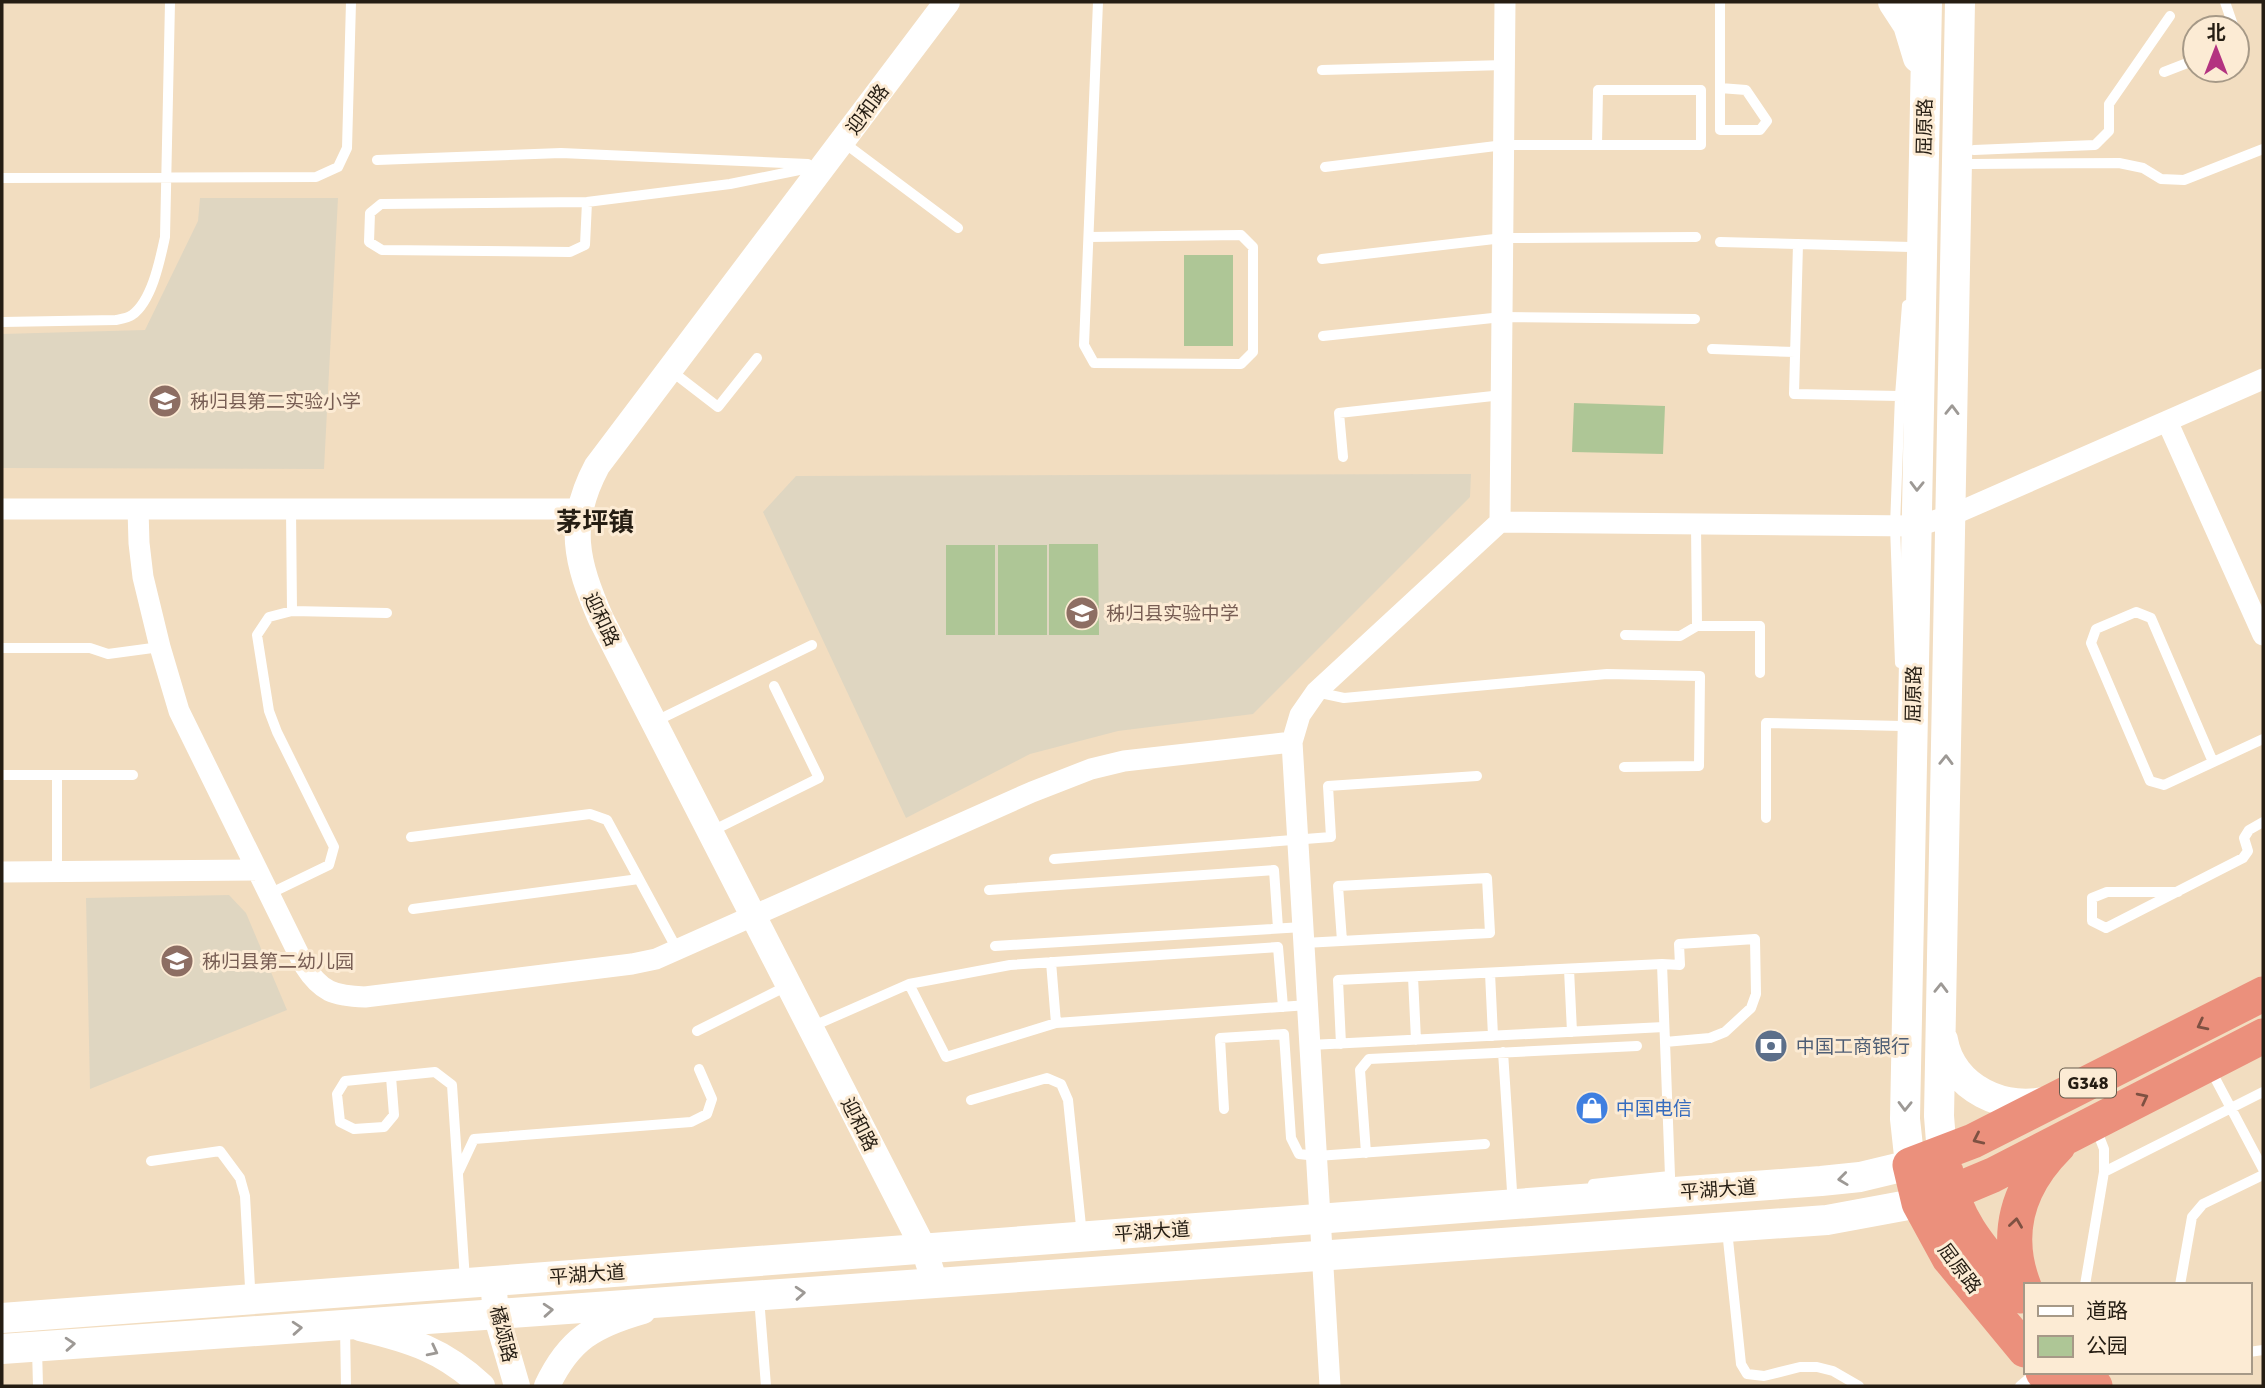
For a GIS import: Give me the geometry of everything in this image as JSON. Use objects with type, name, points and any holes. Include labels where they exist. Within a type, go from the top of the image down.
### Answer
[{"type":"highway","name":"平湖大道","points":[[1910,1165],[1973,1141],[2263,994]]},
{"type":"highway","name":"平湖大道","points":[[1934,1198],[1993,1174],[2263,1036]]},
{"type":"highway","points":[[2024,1286],[2014,1247],[2015,1219],[2024,1192],[2056,1148],[2086,1127]]},
{"type":"highway","name":"屈原路","points":[[1942,1154],[1934,1198],[1950,1258],[2024,1354]]},
{"type":"highway","name":"屈原路","points":[[1910,1165],[1934,1198],[1959,1217],[2024,1300]]},
{"type":"main road","points":[[1893,2],[1908,24],[1917,52],[1925,111]]},
{"type":"main road","name":"屈原路","points":[[1910,1165],[1905,1119],[1906,526],[1925,111],[1927,2]]},
{"type":"main road","name":"屈原路","points":[[1942,1154],[1939,1116],[1960,2]]},
{"type":"main road","points":[[1959,86],[1970,33],[1980,2]]},
{"type":"main road","points":[[1941,1026],[1944,1047],[1952,1066],[1965,1081],[1983,1093],[2001,1100],[2021,1103],[2042,1102],[2061,1097]]},
{"type":"main road","name":"平湖大道","points":[[2,1318],[474,1274],[922,1244],[1670,1184],[1821,1181],[1860,1177],[1910,1165]]},
{"type":"main road","name":"平湖大道","points":[[2,1349],[1827,1220],[1934,1198]]},
{"type":"street","name":"迎和路","points":[[935,1283],[922,1244],[601,620],[579,559],[577,534],[579,509],[597,466],[947,2]]},
{"type":"street","points":[[1500,522],[1505,2]]},
{"type":"street","points":[[1330,1386],[1292,741],[1300,715],[1316,692],[1500,522],[1906,526],[1950,516],[2263,379]]},
{"type":"street","points":[[2167,421],[2263,635]]},
{"type":"street","points":[[2,509],[579,509]]},
{"type":"street","points":[[138,509],[143,577],[160,647],[180,711],[314,981],[328,991],[346,996],[365,997],[632,964],[678,951],[1032,792],[1091,769],[1157,756],[1292,741]]},
{"type":"street","points":[[2,872],[257,870]]},
{"type":"street","name":"橘颂路","points":[[474,1274],[496,1314],[517,1386]]},
{"type":"street","points":[[547,1386],[558,1362],[581,1338],[610,1320],[685,1301]]},
{"type":"street","points":[[345,1325],[402,1338],[435,1351],[466,1371],[482,1386]]},
{"type":"lane","points":[[2,322],[116,320],[131,316],[144,303],[159,266],[165,237],[170,2]]},
{"type":"lane","points":[[2,178],[316,177],[338,167],[347,148],[351,2]]},
{"type":"lane","points":[[1089,237],[1241,235],[1254,247],[1254,352],[1241,364],[1094,363],[1084,345],[1098,2]]},
{"type":"lane","points":[[1720,2],[1720,89],[1720,130],[1759,130],[1768,121],[1746,90],[1720,89]]},
{"type":"lane","points":[[1974,150],[2095,145],[2109,131],[2109,104],[2171,16]]},
{"type":"lane","points":[[1322,71],[1505,65]]},
{"type":"lane","points":[[2164,72],[2181,65]]},
{"type":"lane","points":[[1325,167],[1504,145],[1597,145],[1701,145],[1700,90],[1598,90],[1597,145]]},
{"type":"lane","points":[[1910,260],[1917,129],[1925,111]]},
{"type":"lane","points":[[842,142],[958,228]]},
{"type":"lane","points":[[1971,164],[2119,163],[2143,168],[2161,179],[2184,180],[2263,149]]},
{"type":"lane","points":[[377,160],[561,153],[825,164]]},
{"type":"lane","points":[[587,202],[584,245],[570,252],[382,250],[369,242],[370,213],[381,204],[587,202],[730,184],[825,164]]},
{"type":"lane","points":[[1322,258],[1503,238],[1696,237]]},
{"type":"lane","points":[[1720,242],[1911,247]]},
{"type":"lane","points":[[1798,244],[1794,394],[1900,396]]},
{"type":"lane","points":[[1900,673],[1906,526],[1900,396],[1908,288]]},
{"type":"lane","points":[[1323,336],[1502,317],[1695,319]]},
{"type":"lane","points":[[1712,349],[1795,352]]},
{"type":"lane","points":[[670,370],[718,407],[757,358]]},
{"type":"lane","points":[[1343,457],[1339,413],[1502,395]]},
{"type":"lane","points":[[291,509],[292,611]]},
{"type":"lane","points":[[1696,524],[1697,626]]},
{"type":"lane","points":[[269,894],[329,865],[334,847],[277,732],[269,710],[257,635],[269,617],[292,611],[387,613]]},
{"type":"lane","points":[[2213,762],[2151,618],[2136,612],[2096,629],[2091,643],[2150,781],[2164,785],[2213,762],[2263,738]]},
{"type":"lane","points":[[1625,635],[1680,636],[1697,626],[1760,626],[1760,673]]},
{"type":"lane","points":[[653,722],[812,645]]},
{"type":"lane","points":[[2,648],[90,648],[108,654],[160,647]]},
{"type":"lane","points":[[1316,692],[1344,698],[1607,674],[1700,676],[1699,766],[1624,767]]},
{"type":"lane","points":[[710,832],[819,778],[774,686]]},
{"type":"lane","points":[[1901,713],[1895,1043],[1907,1054]]},
{"type":"lane","points":[[1766,818],[1766,723],[1902,726]]},
{"type":"lane","points":[[2,775],[133,775]]},
{"type":"lane","points":[[57,775],[57,872]]},
{"type":"lane","points":[[1054,859],[1331,837],[1328,786],[1477,776]]},
{"type":"lane","points":[[411,837],[590,814],[607,820],[678,951]]},
{"type":"lane","points":[[2178,892],[2107,891],[2092,898],[2091,921],[2106,928],[2178,892],[2243,858],[2248,851],[2244,838],[2249,830],[2263,822]]},
{"type":"lane","points":[[989,890],[1274,870],[1278,928]]},
{"type":"lane","points":[[995,946],[1278,928],[1342,941],[1490,933],[1488,878],[1338,886],[1342,941]]},
{"type":"lane","points":[[412,909],[639,879]]},
{"type":"lane","points":[[1341,1044],[1338,980],[1680,965],[1679,944],[1755,939],[1756,994],[1751,1008],[1725,1032],[1710,1038],[1665,1042]]},
{"type":"lane","points":[[811,1027],[909,984],[1010,965],[1278,947],[1283,1007]]},
{"type":"lane","points":[[1051,962],[1056,1024]]},
{"type":"lane","points":[[1578,1185],[1670,1184],[1662,964]]},
{"type":"lane","points":[[1569,969],[1572,1032]]},
{"type":"lane","points":[[1490,973],[1493,1036]]},
{"type":"lane","points":[[1413,976],[1416,1040]]},
{"type":"lane","points":[[909,984],[946,1057],[1056,1024],[1308,1006]]},
{"type":"lane","points":[[697,1031],[789,985]]},
{"type":"lane","points":[[1310,1045],[1664,1027]]},
{"type":"lane","points":[[1224,1109],[1220,1038],[1284,1034],[1291,1138],[1299,1154],[1317,1156],[1485,1144]]},
{"type":"lane","points":[[1367,1153],[1360,1070],[1369,1059],[1637,1046]]},
{"type":"lane","points":[[1503,1052],[1512,1191]]},
{"type":"lane","points":[[458,1174],[474,1139],[691,1122],[707,1114],[712,1099],[699,1069]]},
{"type":"lane","points":[[391,1077],[394,1115],[384,1126],[354,1129],[340,1122],[337,1094],[345,1081],[435,1072],[452,1085],[458,1174],[474,1274]]},
{"type":"lane","points":[[971,1100],[1047,1078],[1061,1084],[1068,1100],[1081,1226]]},
{"type":"lane","points":[[2216,1080],[2263,1169]]},
{"type":"lane","points":[[2104,1172],[2263,1092]]},
{"type":"lane","points":[[2085,1283],[2104,1172],[2104,1149],[2086,1127]]},
{"type":"lane","points":[[151,1161],[220,1151],[240,1178],[245,1196],[250,1287]]},
{"type":"lane","points":[[2180,1283],[2192,1217],[2203,1204],[2263,1175]]},
{"type":"lane","points":[[1499,1192],[1525,1190]]},
{"type":"lane","points":[[922,1244],[1081,1226],[1320,1213],[1361,1204]]},
{"type":"lane","points":[[1727,1227],[1741,1364],[1748,1374],[1764,1376],[1800,1367],[1817,1367],[1833,1371],[1859,1386]]},
{"type":"lane","points":[[1950,1258],[2024,1364]]},
{"type":"lane","points":[[304,1283],[344,1280]]},
{"type":"lane","points":[[223,1289],[290,1284]]},
{"type":"lane","points":[[126,1297],[167,1294]]},
{"type":"lane","points":[[759,1296],[766,1386]]},
{"type":"lane","points":[[345,1325],[346,1386]]},
{"type":"lane","points":[[37,1346],[38,1386]]},
{"type":"lane","points":[[2020,1386],[2034,1374]]},
{"type":"lane","points":[[1764,1376],[1771,1386]]},
{"type":"shaded area","name":"秭归县第二实验小学","points":[[200,198],[338,198],[324,469],[2,468],[2,334],[145,330],[198,221]]},
{"type":"shaded area","name":"秭归县实验中学","points":[[1471,474],[1470,497],[1253,714],[1118,731],[1030,754],[906,818],[763,512],[796,476]]},
{"type":"shaded area","name":"秭归县第二幼儿园","points":[[229,895],[246,913],[287,1010],[90,1089],[86,898]]},
{"type":"green space","points":[[1184,255],[1233,255],[1233,346],[1184,346]]},
{"type":"green space","points":[[1574,403],[1665,406],[1663,454],[1572,452]]},
{"type":"green space","points":[[1049,544],[1098,544],[1099,635],[1049,635]]},
{"type":"green space","points":[[946,545],[995,545],[995,635],[946,635]]},
{"type":"green space","points":[[998,545],[1047,545],[1047,635],[998,635]]},
{"type":"place","name":"秭归县第二实验小学","points":[[165,401]]},
{"type":"place","name":"秭归县实验中学","points":[[1082,613]]},
{"type":"place","name":"秭归县第二幼儿园","points":[[177,961]]},
{"type":"place","name":"中国工商银行","points":[[1771,1046]]},
{"type":"place","name":"中国电信","points":[[1592,1108]]},
{"type":"district","name":"茅坪镇","points":[[595,522]]}]
